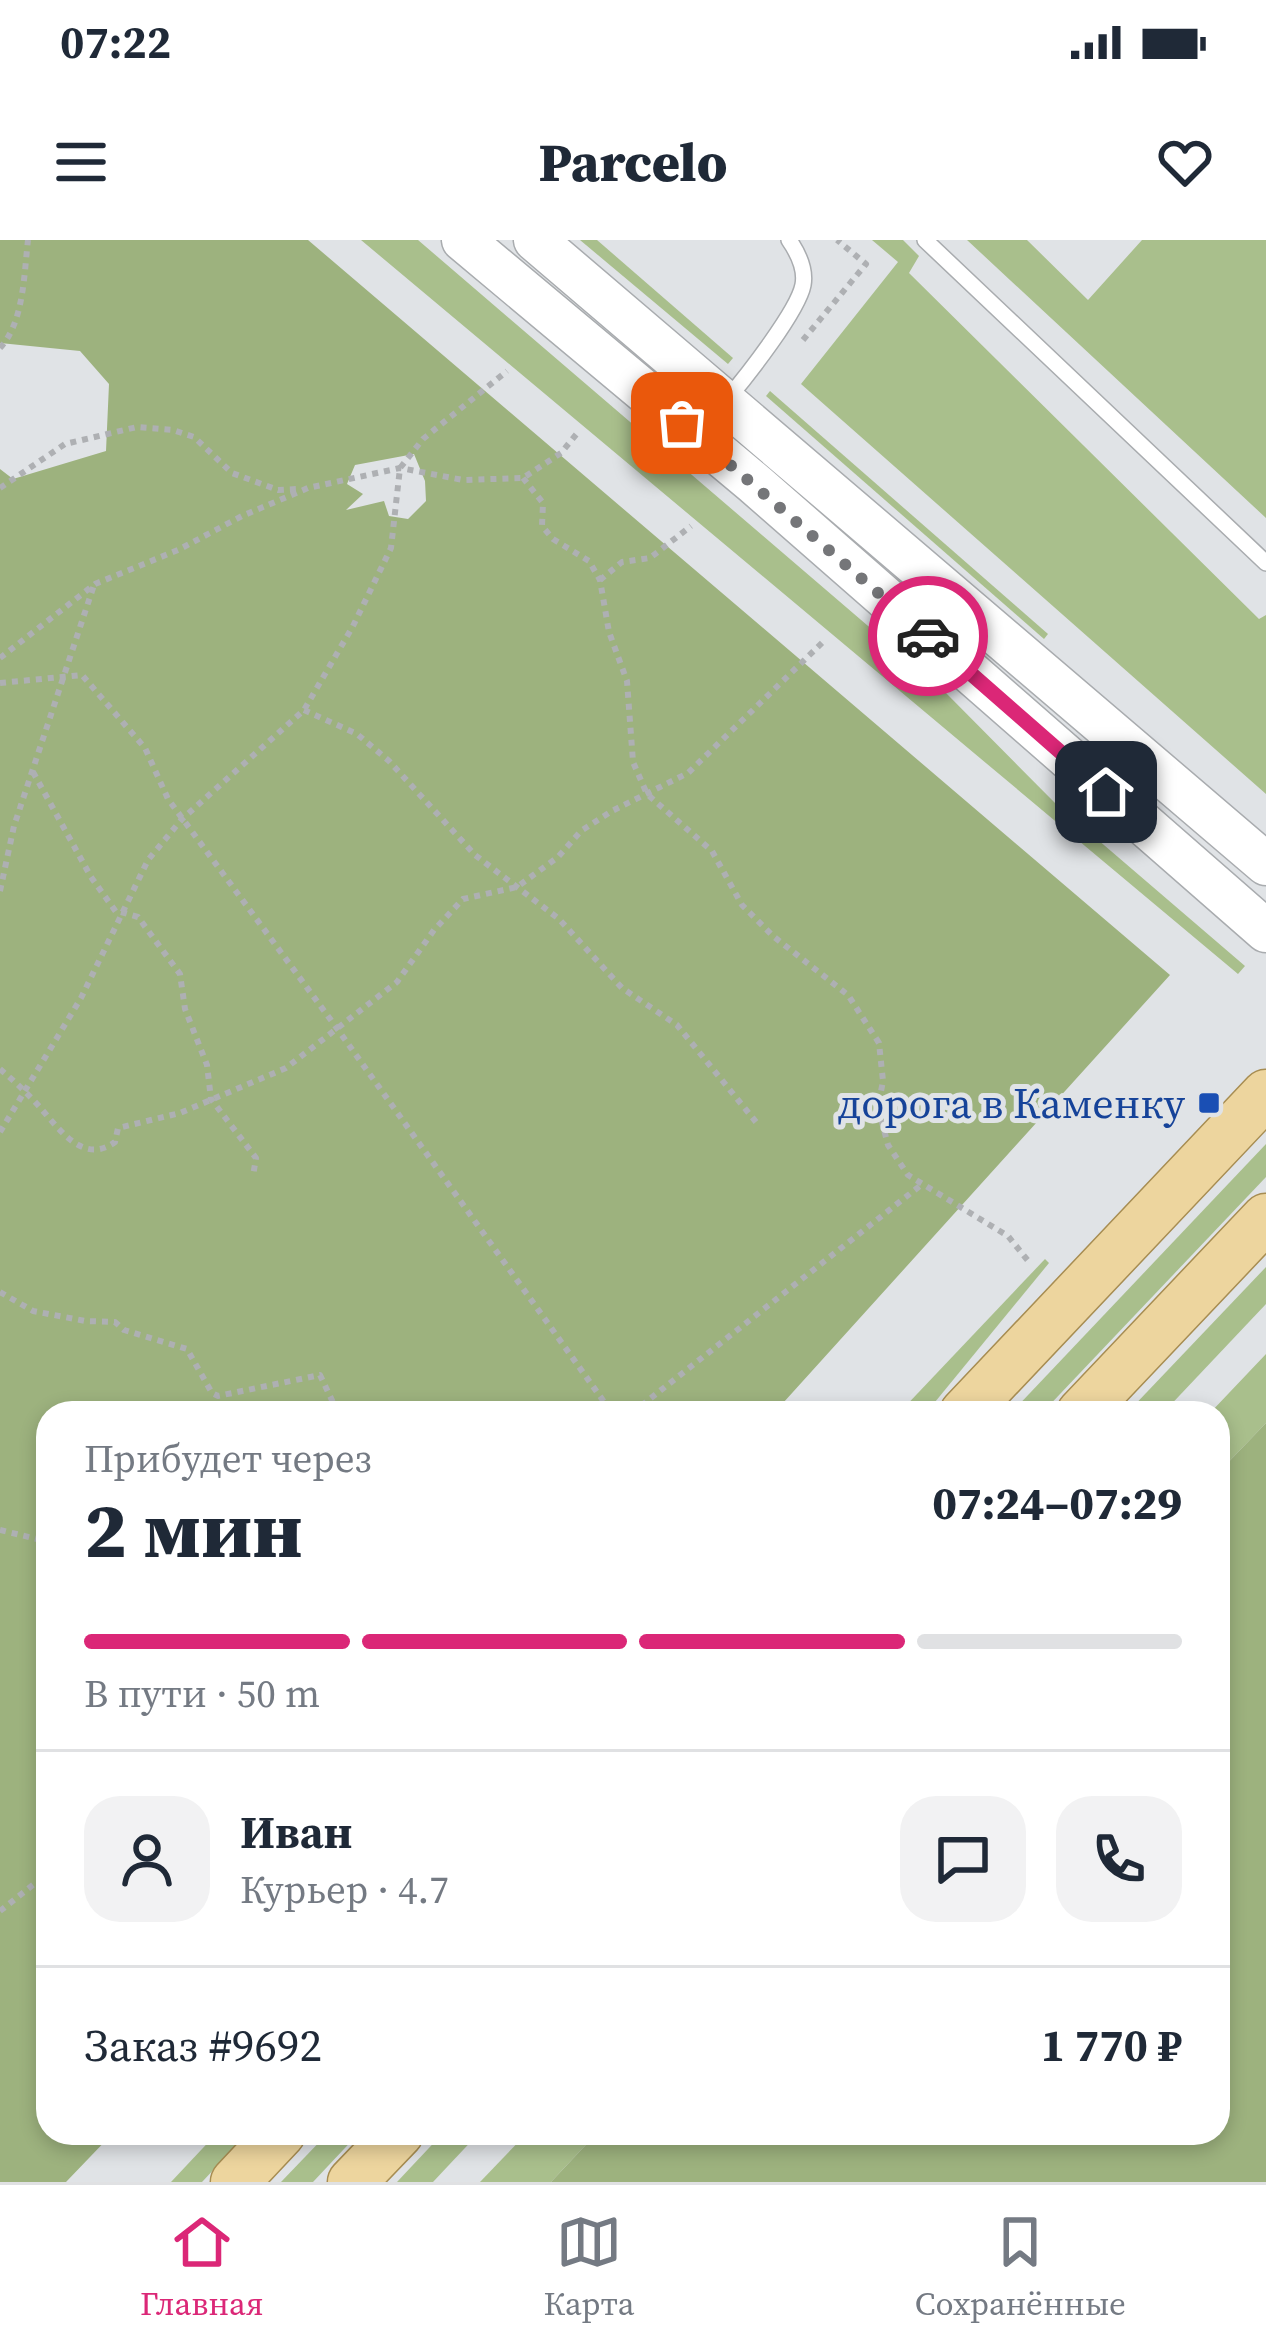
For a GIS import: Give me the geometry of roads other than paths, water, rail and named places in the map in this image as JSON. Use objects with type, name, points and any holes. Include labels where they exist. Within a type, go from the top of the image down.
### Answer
[{"type":"main road","points":[[463,240],[754,484],[1266,931]]},
{"type":"main road","points":[[535,240],[1266,864]]},
{"type":"main road","points":[[975,1401],[1266,1094]]},
{"type":"main road","points":[[1093,1401],[1266,1219]]},
{"type":"main road","points":[[235,2182],[270,2145]]},
{"type":"main road","points":[[352,2182],[387,2145]]},
{"type":"lane","points":[[726,401],[765,352],[803,286],[800,256],[789,240]]},
{"type":"lane","points":[[925,240],[1266,563]]},
{"type":"place","name":"дорога в Каменку","points":[[1209,1103]]}]
